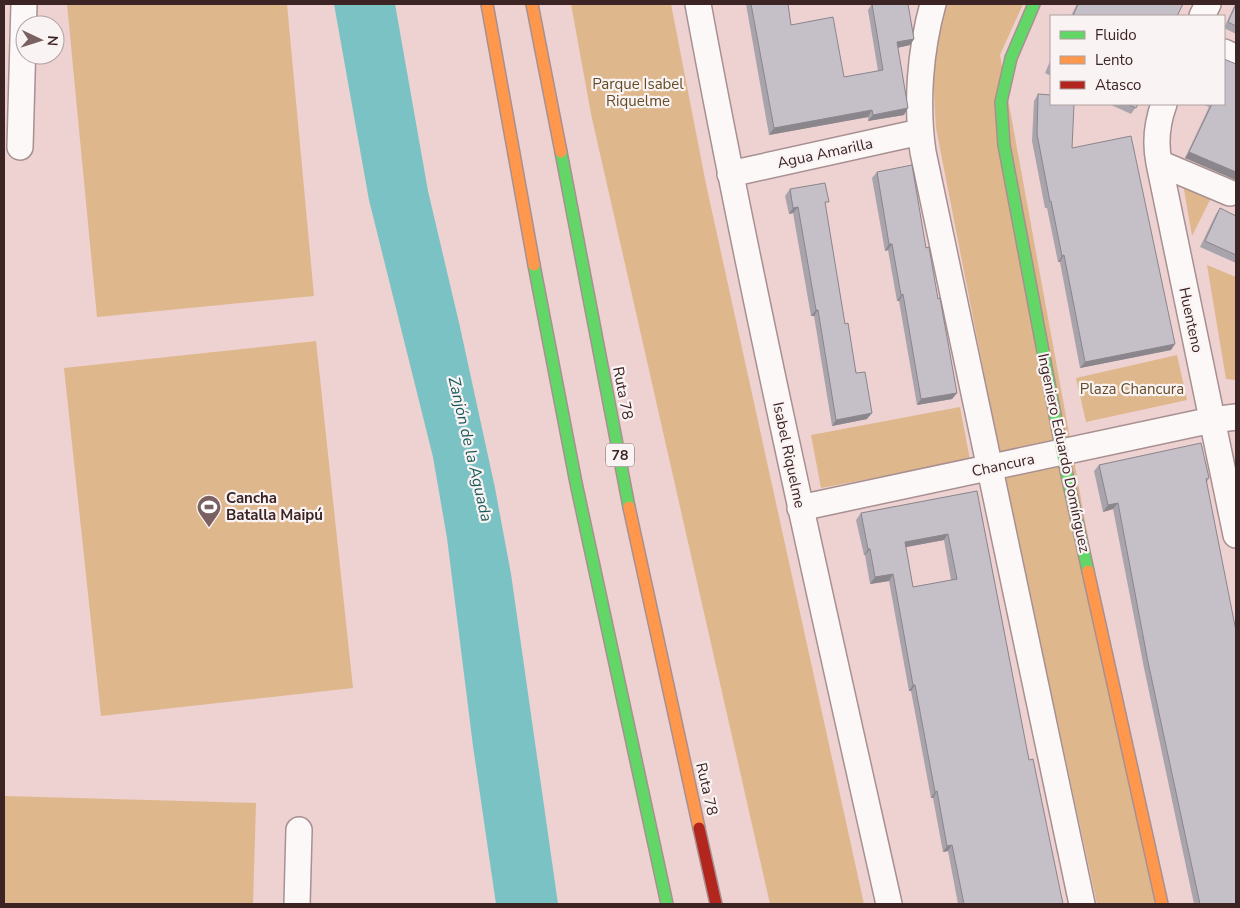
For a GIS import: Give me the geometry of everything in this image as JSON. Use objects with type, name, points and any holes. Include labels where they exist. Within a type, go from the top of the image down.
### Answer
[{"type":"main road","points":[[487,4],[551,360],[667,904]]},
{"type":"main road","name":"Ruta 78","points":[[532,4],[638,551],[716,904]]},
{"type":"main road","name":"Ingeniero Eduardo Domínguez","points":[[1034,4],[1011,58],[1001,102],[1004,145],[1062,452],[1162,904]]},
{"type":"street","points":[[20,147],[24,4]]},
{"type":"street","name":"Isabel Riquelme","points":[[698,4],[730,174],[800,508],[890,904]]},
{"type":"street","points":[[934,4],[925,43],[921,76],[920,132],[1082,904]]},
{"type":"street","name":"Huenteno","points":[[1164,105],[1158,130],[1159,163],[1236,535]]},
{"type":"street","name":"Agua Amarilla","points":[[730,174],[920,132]]},
{"type":"street","points":[[1159,163],[1230,193]]},
{"type":"street","name":"Chancura","points":[[800,508],[1212,420],[1236,417]]},
{"type":"street","points":[[297,904],[299,830]]},
{"type":"green space","points":[[67,4],[287,4],[314,296],[97,317]]},
{"type":"green space","name":"Parque Isabel Riquelme","points":[[571,4],[671,4],[706,184],[864,904],[770,904],[591,114]]},
{"type":"green space","points":[[946,4],[1023,4],[1000,55],[1155,904],[1097,904],[1003,471],[936,128],[934,97],[935,50]]},
{"type":"green space","points":[[1183,184],[1211,198],[1192,236]]},
{"type":"green space","name":"Plaza Chancura","points":[[1207,265],[1236,277],[1236,380],[1226,379]]},
{"type":"green space","name":"Cancha Batalla Maipú","points":[[316,341],[353,688],[101,716],[64,368]]},
{"type":"green space","name":"Plaza Chancura","points":[[1177,355],[1187,400],[1086,422],[1076,378]]},
{"type":"green space","points":[[960,407],[970,460],[821,488],[811,435]]},
{"type":"green space","points":[[4,796],[256,803],[253,904],[4,904]]},
{"type":"water","name":"Zanjón de la Aguada","points":[[334,4],[395,4],[428,191],[495,488],[511,574],[558,904],[496,904],[473,746],[447,538],[433,457],[369,200]]},
{"type":"building","points":[[751,4],[788,4],[791,25],[833,17],[844,77],[883,70],[872,4],[908,4],[914,39],[897,42],[908,108],[873,115],[872,110],[774,128]]},
{"type":"building","points":[[1078,4],[1183,4],[1178,15],[1073,15]]},
{"type":"building","points":[[1236,4],[1236,26],[1228,22]]},
{"type":"building","points":[[1225,59],[1236,64],[1236,172],[1189,152],[1212,105],[1225,105]]},
{"type":"building","points":[[1038,94],[1050,95],[1050,105],[1074,105],[1072,148],[1131,136],[1175,344],[1085,362],[1037,134]]},
{"type":"building","points":[[912,165],[926,248],[929,247],[938,299],[940,298],[957,393],[921,399],[903,294],[901,295],[892,244],[889,244],[877,172]]},
{"type":"building","points":[[825,183],[829,202],[825,202],[845,324],[848,323],[856,373],[865,372],[872,413],[836,420],[818,310],[816,310],[798,207],[793,208],[790,189]]},
{"type":"building","points":[[1220,208],[1236,216],[1236,255],[1205,241]]},
{"type":"building","points":[[1201,443],[1209,478],[1206,479],[1236,631],[1236,904],[1200,904],[1148,662],[1118,503],[1108,505],[1099,465]]},
{"type":"building","points":[[977,491],[1029,760],[1033,759],[1063,904],[964,904],[952,845],[947,846],[937,791],[935,792],[893,574],[875,577],[861,513]],"holes":[[[948,534],[957,579],[913,587],[905,542]]]},
{"type":"traffic: fast","points":[[1034,4],[1011,58],[1001,102],[1004,145],[1062,452],[1088,571]]},
{"type":"traffic: fast","points":[[561,152],[629,507]]},
{"type":"traffic: fast","points":[[534,265],[576,483],[667,904]]},
{"type":"traffic: slow","points":[[487,4],[534,265]]},
{"type":"traffic: slow","points":[[532,4],[561,152]]},
{"type":"traffic: slow","points":[[629,507],[699,828]]},
{"type":"traffic: slow","points":[[1088,571],[1162,904]]},
{"type":"traffic: jam","points":[[699,828],[716,904]]},
{"type":"place","name":"Cancha Batalla Maipú","points":[[209,528]]}]
